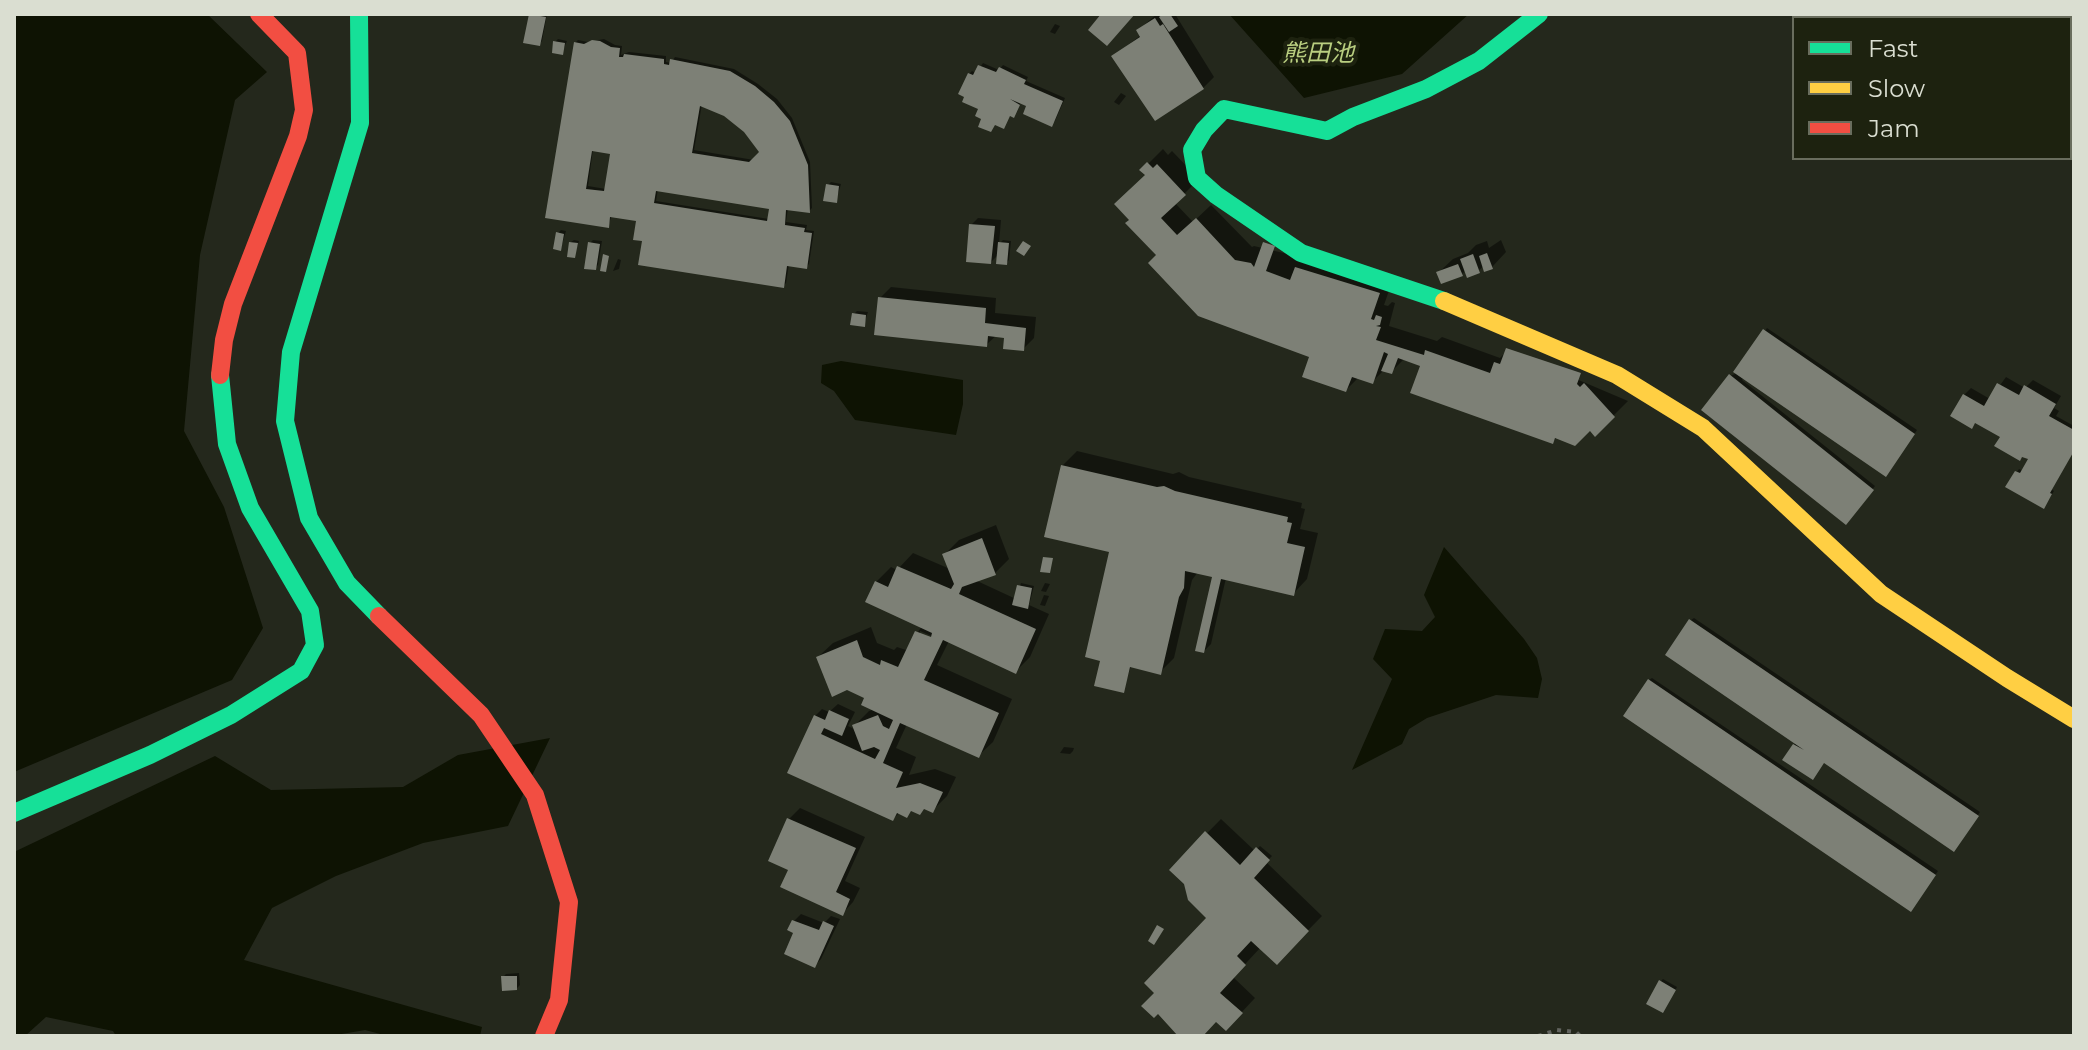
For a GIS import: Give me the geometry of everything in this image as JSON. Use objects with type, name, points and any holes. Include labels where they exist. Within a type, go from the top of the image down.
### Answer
[{"type":"street","points":[[14,813],[150,755],[231,715],[301,671],[315,645],[310,611],[250,508],[227,444],[219,381],[224,340],[233,304],[298,136],[304,110],[297,53],[259,14]]},
{"type":"street","points":[[359,14],[360,123],[291,352],[285,421],[309,518],[347,583],[481,715],[535,795],[569,902],[559,1000],[544,1036]]},
{"type":"street","points":[[1539,14],[1479,61],[1426,89],[1353,117],[1327,131],[1224,109],[1204,130],[1192,150],[1197,178],[1216,195],[1301,253],[1432,296],[1617,375],[1703,428],[1881,594],[2074,719]]},
{"type":"path","points":[[1538,1036],[1557,1030],[1576,1032],[1580,1036]]},
{"type":"water","points":[[14,14],[207,14],[267,72],[235,100],[200,255],[184,431],[224,507],[263,628],[232,680],[14,772]]},
{"type":"water","name":"熊田池","points":[[1229,14],[1469,14],[1402,74],[1304,98]]},
{"type":"water","points":[[841,361],[963,380],[963,404],[956,435],[855,420],[834,391],[821,383],[822,365]]},
{"type":"water","points":[[1444,547],[1537,658],[1542,679],[1538,698],[1496,695],[1427,718],[1409,729],[1402,744],[1352,770],[1392,679],[1373,659],[1385,629],[1422,631],[1435,617],[1424,595]]},
{"type":"water","points":[[550,738],[508,826],[423,843],[336,876],[272,908],[244,960],[482,1027],[480,1036],[388,1036],[365,1030],[330,1036],[116,1036],[113,1031],[46,1017],[25,1036],[14,1036],[14,852],[215,756],[271,790],[403,787],[458,755]]},
{"type":"building","points":[[529,14],[546,17],[540,46],[523,43]]},
{"type":"building","points":[[1101,14],[1135,14],[1107,46],[1088,30]]},
{"type":"building","points":[[1170,14],[1178,26],[1169,32],[1159,17]]},
{"type":"building","points":[[1155,18],[1160,26],[1163,24],[1204,89],[1155,121],[1111,56],[1140,37],[1136,30]]},
{"type":"building","points":[[592,40],[620,48],[619,57],[624,54],[664,59],[664,64],[669,65],[670,59],[730,71],[774,102],[790,121],[808,165],[810,213],[786,210],[785,225],[805,228],[804,232],[812,233],[807,269],[787,266],[784,288],[638,265],[642,241],[633,240],[636,221],[610,217],[609,228],[545,218],[574,42],[584,44]],"holes":[[[700,106],[724,116],[744,132],[759,152],[749,162],[692,153]],[[592,151],[610,154],[604,191],[586,189]],[[656,191],[769,209],[767,221],[654,203]]]},
{"type":"building","points":[[553,41],[565,43],[563,55],[552,53]]},
{"type":"building","points":[[978,65],[996,72],[999,67],[1026,80],[1024,84],[1063,101],[1052,127],[1023,114],[1026,106],[1010,99],[1020,105],[1004,129],[995,125],[991,132],[978,127],[981,119],[975,116],[978,109],[962,102],[964,97],[958,94],[968,73],[973,75]]},
{"type":"building","points":[[1147,162],[1153,168],[1157,164],[1186,195],[1161,218],[1177,235],[1196,218],[1235,260],[1251,263],[1254,267],[1263,242],[1275,246],[1266,271],[1290,280],[1295,267],[1380,293],[1371,319],[1374,320],[1376,315],[1382,317],[1380,325],[1376,326],[1381,327],[1376,340],[1424,355],[1425,350],[1490,373],[1494,362],[1500,364],[1506,348],[1581,373],[1577,384],[1580,387],[1584,383],[1615,417],[1595,437],[1590,431],[1575,446],[1555,438],[1553,444],[1410,393],[1420,366],[1398,358],[1392,374],[1381,371],[1388,354],[1384,352],[1373,384],[1352,377],[1346,392],[1302,377],[1309,357],[1198,316],[1148,263],[1156,255],[1125,223],[1129,220],[1114,204],[1145,175],[1139,170]]},
{"type":"building","points":[[826,184],[839,186],[837,203],[823,201]]},
{"type":"building","points":[[969,224],[995,226],[991,264],[966,262]]},
{"type":"building","points":[[556,232],[564,234],[561,251],[553,249]]},
{"type":"building","points":[[1023,241],[1031,246],[1024,256],[1016,251]]},
{"type":"building","points":[[569,242],[578,243],[575,258],[567,257]]},
{"type":"building","points":[[588,242],[600,244],[596,270],[584,269]]},
{"type":"building","points":[[998,242],[1009,243],[1007,265],[996,264]]},
{"type":"building","points":[[1487,253],[1493,269],[1484,272],[1479,256]]},
{"type":"building","points":[[603,254],[609,256],[606,272],[600,271]]},
{"type":"building","points":[[1473,254],[1480,273],[1467,278],[1460,259]]},
{"type":"building","points":[[1458,264],[1463,276],[1441,284],[1436,272]]},
{"type":"building","points":[[878,297],[986,308],[985,323],[1026,328],[1024,351],[1003,349],[1004,338],[988,336],[987,347],[874,335]]},
{"type":"building","points":[[852,313],[866,315],[865,327],[850,325]]},
{"type":"building","points":[[1763,329],[1915,434],[1886,477],[1733,372]]},
{"type":"building","points":[[1729,374],[1874,490],[1846,525],[1701,410]]},
{"type":"building","points":[[1997,383],[2019,395],[2024,385],[2056,404],[2049,416],[2074,430],[2074,451],[2044,509],[2005,487],[2015,471],[2020,473],[2028,459],[2022,457],[2020,461],[1994,446],[2000,437],[1975,423],[1972,429],[1950,416],[1963,394],[1984,406]]},
{"type":"building","points":[[1061,465],[1164,486],[1288,517],[1287,522],[1292,523],[1287,543],[1305,547],[1294,596],[1221,579],[1204,653],[1195,651],[1212,577],[1185,571],[1184,588],[1179,597],[1161,675],[1130,667],[1124,693],[1094,686],[1100,661],[1085,657],[1109,552],[1044,537]]},
{"type":"building","points":[[982,538],[996,575],[962,587],[959,594],[1036,629],[1016,674],[943,640],[924,680],[999,713],[979,758],[900,723],[883,763],[903,772],[896,788],[920,783],[943,792],[933,813],[924,809],[920,815],[911,811],[907,818],[897,813],[893,821],[787,773],[814,715],[825,720],[829,710],[849,719],[842,736],[824,728],[821,734],[875,759],[880,750],[874,747],[862,751],[852,725],[878,715],[883,726],[889,729],[893,720],[861,705],[864,698],[847,690],[832,697],[816,657],[857,640],[863,657],[880,665],[881,660],[898,667],[915,631],[931,637],[932,633],[865,602],[875,581],[888,587],[897,566],[951,589],[954,584],[942,554]]},
{"type":"building","points":[[1043,557],[1053,558],[1050,573],[1040,572]]},
{"type":"building","points":[[1017,585],[1032,588],[1028,609],[1012,605]]},
{"type":"building","points":[[1689,619],[1979,816],[1954,852],[1824,763],[1813,780],[1782,760],[1793,744],[1804,750],[1665,655]]},
{"type":"building","points":[[1648,679],[1936,875],[1911,912],[1623,716]]},
{"type":"building","points":[[787,818],[856,848],[836,892],[850,899],[843,916],[780,887],[788,870],[768,861]]},
{"type":"building","points":[[1205,831],[1240,865],[1256,847],[1270,860],[1254,878],[1309,931],[1277,965],[1251,941],[1237,956],[1246,965],[1220,993],[1243,1013],[1226,1031],[1216,1022],[1203,1036],[1178,1036],[1158,1014],[1154,1018],[1141,1006],[1154,993],[1144,983],[1206,918],[1188,900],[1184,884],[1169,870]]},
{"type":"building","points":[[792,920],[819,930],[823,921],[834,926],[815,968],[784,954],[793,933],[787,930]]},
{"type":"building","points":[[1157,925],[1164,929],[1154,945],[1148,941]]},
{"type":"building","points":[[501,976],[517,976],[517,990],[502,991]]},
{"type":"building","points":[[1659,980],[1676,990],[1663,1013],[1646,1004]]},
{"type":"traffic: fast","points":[[359,14],[360,123],[291,352],[285,421],[309,518],[347,583],[379,616]]},
{"type":"traffic: fast","points":[[1444,301],[1301,253],[1216,195],[1197,178],[1192,150],[1204,130],[1224,109],[1327,131],[1353,117],[1426,89],[1479,61],[1539,14]]},
{"type":"traffic: fast","points":[[14,813],[150,755],[231,715],[301,671],[315,645],[310,611],[250,508],[227,444],[220,375]]},
{"type":"traffic: slow","points":[[1444,301],[1617,375],[1703,428],[1881,594],[2074,719]]},
{"type":"traffic: jam","points":[[220,375],[233,304],[298,136],[304,110],[297,53],[259,14]]},
{"type":"traffic: jam","points":[[379,616],[481,715],[535,795],[569,902],[559,1000],[544,1036]]}]
